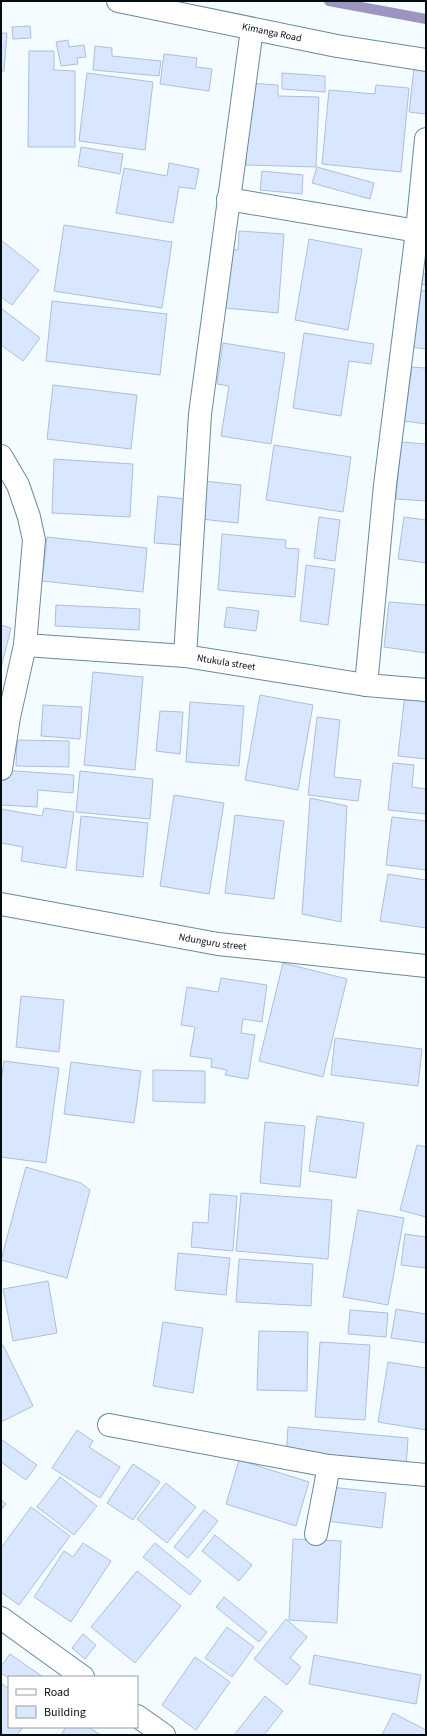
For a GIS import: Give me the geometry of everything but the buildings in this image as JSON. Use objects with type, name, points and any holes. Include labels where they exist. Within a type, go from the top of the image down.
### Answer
[{"type":"street","name":"Kimanga Road","points":[[118,1],[337,46],[426,60]]},
{"type":"street","points":[[185,656],[200,414],[252,29]]},
{"type":"street","points":[[366,685],[385,485],[417,231],[426,139]]},
{"type":"street","points":[[228,199],[417,231]]},
{"type":"street","points":[[1,456],[18,485],[29,517],[34,540],[25,645],[5,717],[1,769]]},
{"type":"street","name":"Ntukula street","points":[[25,645],[185,656],[366,685],[426,690]]},
{"type":"street","name":"Ndunguru street","points":[[1,904],[218,944],[426,966]]},
{"type":"street","points":[[109,1424],[328,1466],[426,1475]]},
{"type":"street","points":[[316,1534],[328,1466]]},
{"type":"street","points":[[1,1618],[82,1676]]},
{"type":"street","points":[[138,1717],[164,1735]]},
{"type":"waterway","points":[[329,1],[426,19]]}]
